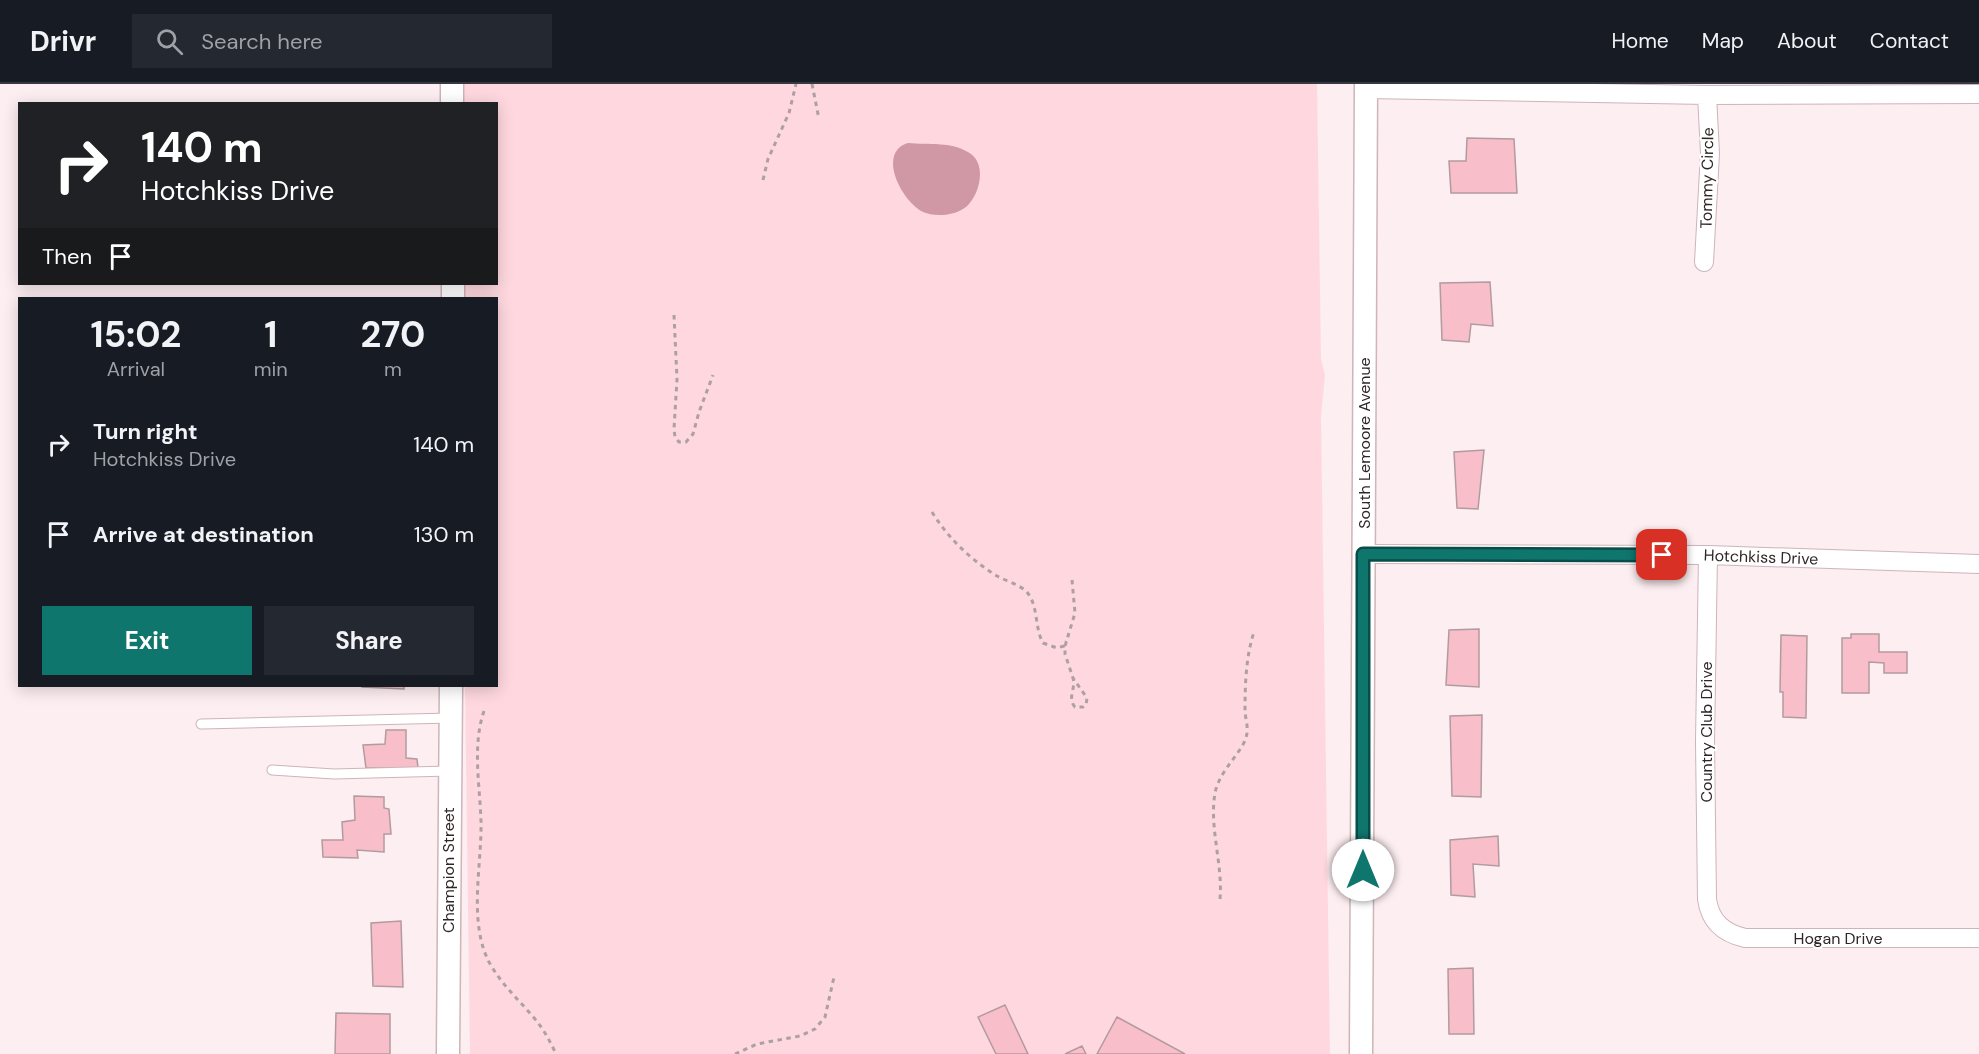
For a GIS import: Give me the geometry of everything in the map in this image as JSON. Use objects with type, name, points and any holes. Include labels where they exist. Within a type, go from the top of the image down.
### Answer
[{"type":"street","points":[[452,84],[452,102]]},
{"type":"street","points":[[1366,87],[1707,95],[1979,94]]},
{"type":"street","name":"South Lemoore Avenue","points":[[1361,1054],[1366,87]]},
{"type":"street","name":"Tommy Circle","points":[[1704,262],[1710,153],[1707,95]]},
{"type":"street","name":"Hotchkiss Drive","points":[[1363,554],[1708,555],[1979,564]]},
{"type":"street","name":"Country Club Drive","points":[[1708,555],[1705,754],[1708,909]]},
{"type":"street","name":"Champion Street","points":[[448,1054],[449,771],[452,687]]},
{"type":"street","name":"Hogan Drive","points":[[1708,909],[1724,930],[1745,938],[1979,938]]},
{"type":"lane","points":[[201,724],[451,718]]},
{"type":"lane","points":[[272,770],[334,774],[449,771]]},
{"type":"path","points":[[763,180],[768,159],[789,113],[796,84]]},
{"type":"path","points":[[812,84],[819,119]]},
{"type":"path","points":[[674,315],[677,379],[674,429],[675,437],[679,442],[686,442],[693,434],[713,375]]},
{"type":"path","points":[[932,512],[956,544],[991,572],[1027,592],[1035,610],[1039,636],[1043,643],[1059,650],[1066,658]]},
{"type":"path","points":[[1072,580],[1075,613],[1065,650],[1074,684],[1071,695],[1072,704],[1075,708],[1083,708],[1087,698],[1073,678]]},
{"type":"path","points":[[1220,899],[1220,870],[1214,826],[1214,804],[1222,772],[1243,744],[1247,734],[1245,712],[1247,670],[1254,632]]},
{"type":"path","points":[[1053,648],[1062,647],[1066,641]]},
{"type":"path","points":[[484,711],[479,742],[481,821],[479,922],[482,943],[490,964],[516,1000],[543,1030],[555,1054]]},
{"type":"path","points":[[735,1054],[763,1042],[800,1036],[819,1026],[826,1012],[834,977]]},
{"type":"shaded area","points":[[461,84],[1317,84],[1321,359],[1325,375],[1321,417],[1330,1054],[470,1054],[465,687],[498,687],[498,297],[463,297],[463,285],[498,285],[498,102],[461,102]]},
{"type":"shaded area","points":[[908,143],[956,147],[976,159],[980,179],[976,193],[967,206],[951,214],[932,215],[909,201],[896,179],[893,168],[894,157],[898,149]]},
{"type":"building","points":[[1467,138],[1514,139],[1517,193],[1451,193],[1449,161],[1466,161]]},
{"type":"building","points":[[1490,282],[1493,326],[1471,324],[1469,342],[1442,340],[1440,283]]},
{"type":"building","points":[[1484,450],[1478,509],[1457,508],[1454,452]]},
{"type":"building","points":[[1479,629],[1479,687],[1446,685],[1449,630]]},
{"type":"building","points":[[1851,634],[1879,634],[1879,652],[1907,652],[1907,673],[1884,673],[1884,663],[1869,662],[1869,693],[1842,693],[1842,638],[1851,638]]},
{"type":"building","points":[[1781,635],[1807,636],[1806,718],[1783,717],[1783,692],[1780,692]]},
{"type":"building","points":[[362,687],[404,687],[404,689]]},
{"type":"building","points":[[1482,715],[1481,797],[1452,796],[1450,716]]},
{"type":"building","points":[[386,730],[406,730],[406,758],[417,759],[418,768],[366,768],[363,745],[385,744]]},
{"type":"building","points":[[354,796],[384,797],[384,808],[389,809],[391,834],[384,834],[384,852],[357,850],[358,858],[323,857],[322,840],[343,840],[342,822],[355,820]]},
{"type":"building","points":[[1498,836],[1499,866],[1473,864],[1475,897],[1451,895],[1450,840]]},
{"type":"building","points":[[401,921],[403,987],[373,986],[371,923]]},
{"type":"building","points":[[1473,968],[1474,1034],[1449,1034],[1448,969]]},
{"type":"building","points":[[1005,1005],[1028,1054],[996,1054],[978,1017]]},
{"type":"building","points":[[336,1013],[390,1014],[390,1054],[335,1054]]},
{"type":"building","points":[[1117,1017],[1185,1054],[1097,1054]]},
{"type":"building","points":[[1082,1046],[1086,1054],[1065,1054]]},
{"type":"route","points":[[1363,870],[1363,554],[1662,555]]}]
